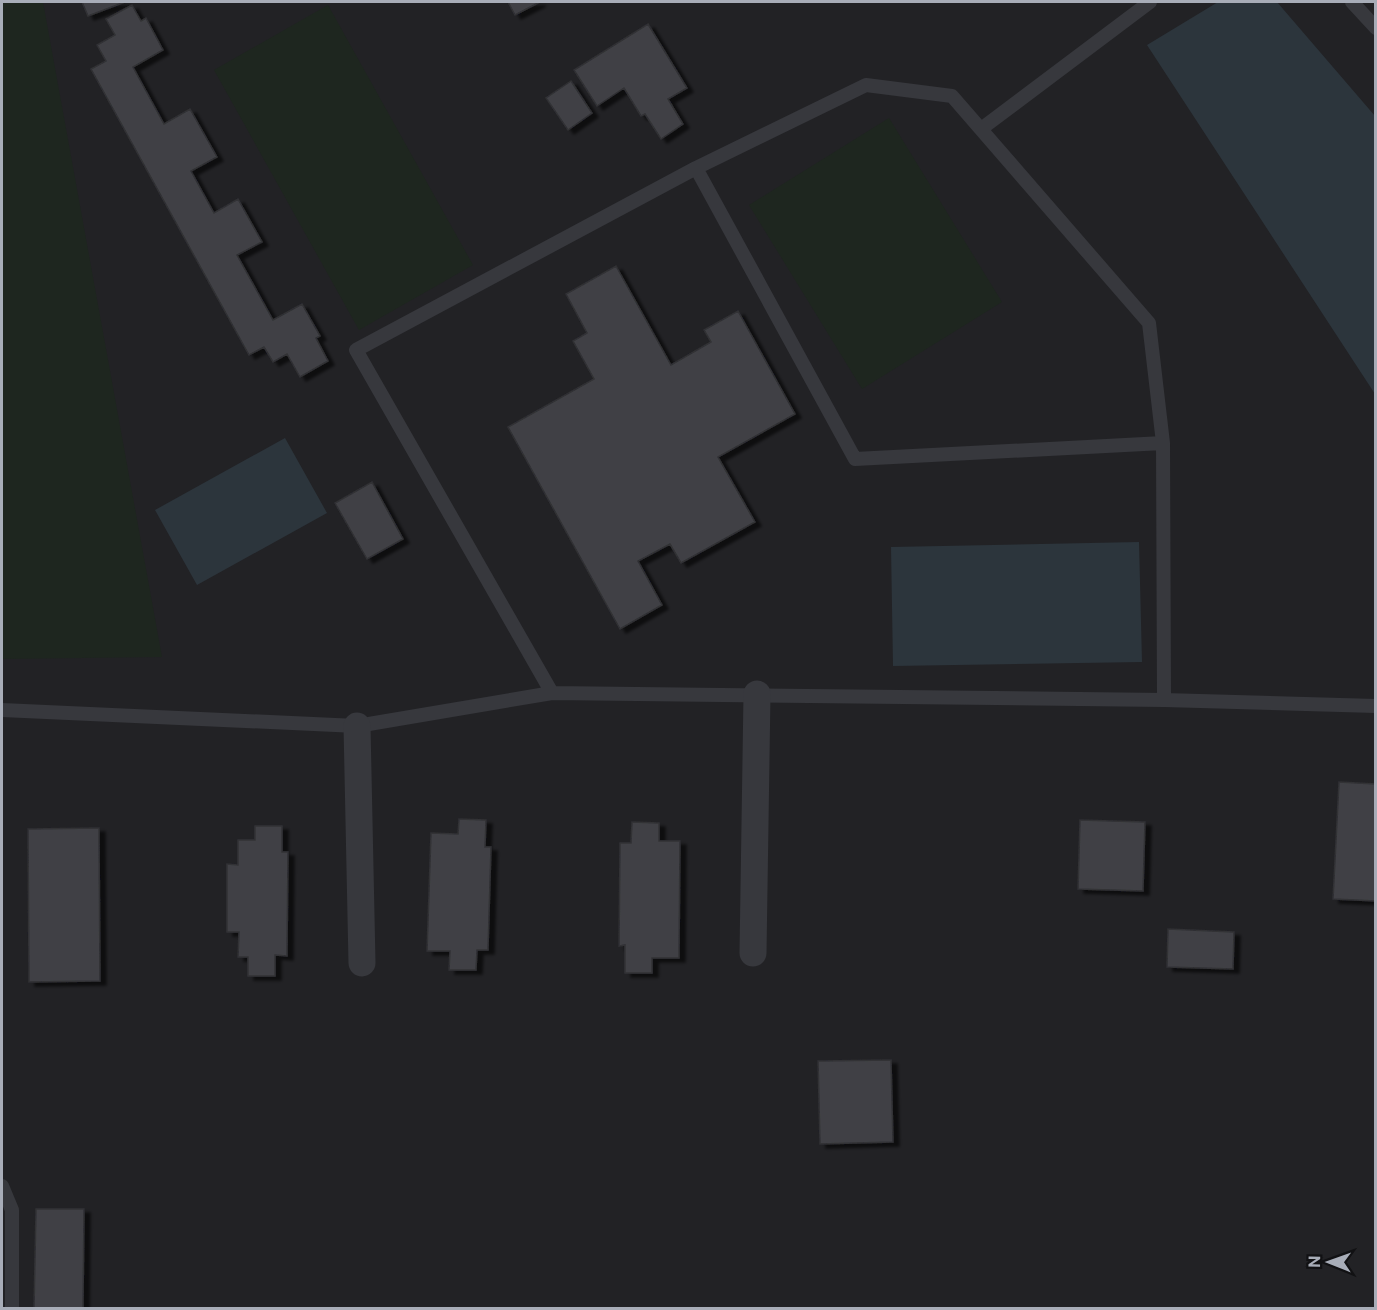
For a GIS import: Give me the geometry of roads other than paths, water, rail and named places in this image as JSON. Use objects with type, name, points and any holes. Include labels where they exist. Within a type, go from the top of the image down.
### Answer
[{"type":"street","points":[[753,953],[757,694]]},
{"type":"street","points":[[357,726],[362,963]]},
{"type":"lane","points":[[981,129],[1150,2]]},
{"type":"lane","points":[[1352,2],[1376,28]]},
{"type":"lane","points":[[552,693],[356,350],[696,168],[866,85],[952,96],[1149,323],[1163,443],[1164,700]]},
{"type":"lane","points":[[696,168],[855,459],[1163,443]]},
{"type":"lane","points":[[2,710],[357,726],[552,693],[1164,700],[1376,706]]},
{"type":"lane","points":[[2,1186],[12,1210],[12,1308]]}]
